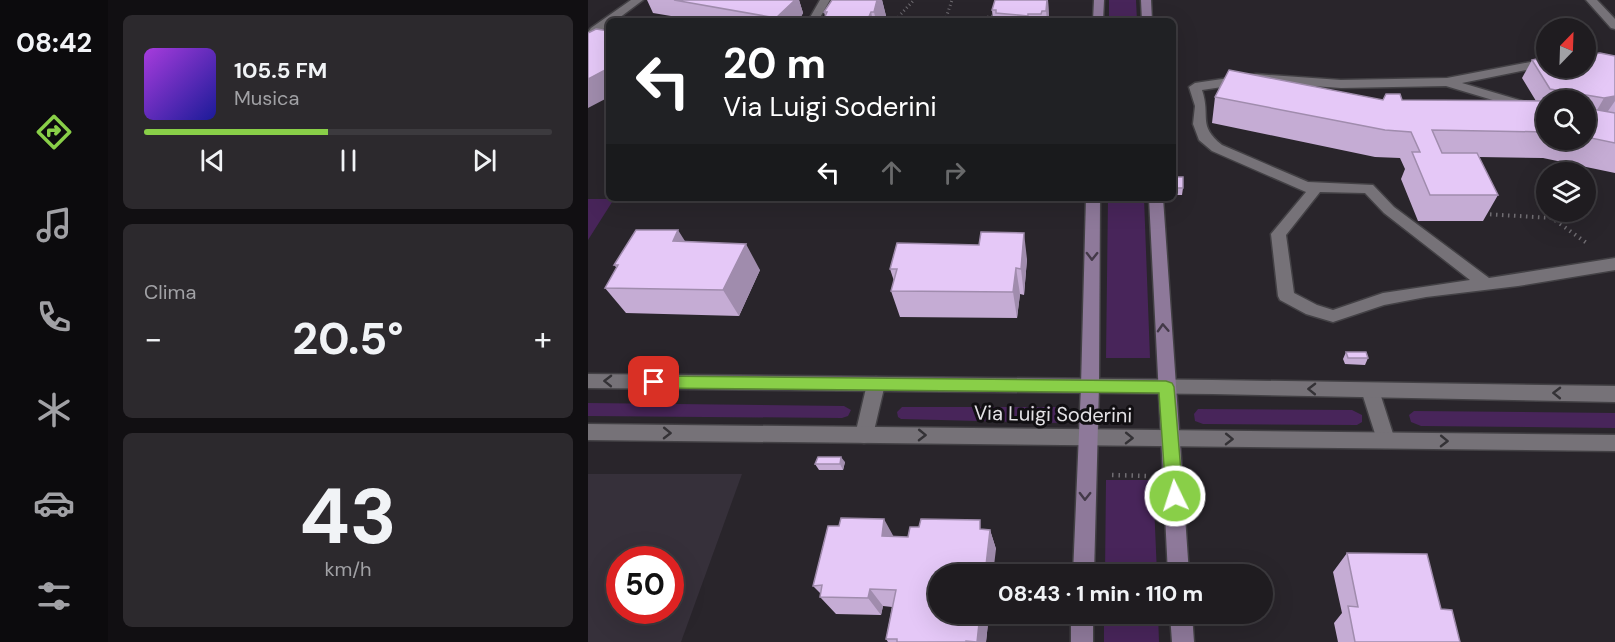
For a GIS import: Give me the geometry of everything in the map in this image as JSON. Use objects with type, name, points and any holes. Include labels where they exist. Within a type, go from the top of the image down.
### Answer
[{"type":"main road","points":[[1098,18],[1099,0]]},
{"type":"main road","points":[[1146,0],[1147,18]]},
{"type":"main road","points":[[1083,564],[1090,386],[1093,201]]},
{"type":"main road","points":[[1156,201],[1178,564]]},
{"type":"main road","points":[[1082,624],[1082,642]]},
{"type":"main road","points":[[1182,624],[1183,642]]},
{"type":"street","points":[[612,18],[638,0]]},
{"type":"street","points":[[815,18],[825,0]]},
{"type":"street","points":[[1591,0],[1615,26]]},
{"type":"street","points":[[590,33],[606,22]]},
{"type":"street","points":[[590,33],[606,33]]},
{"type":"street","points":[[1486,284],[1389,210],[1368,189],[1306,187],[1217,148],[1204,137],[1199,124],[1201,106],[1190,87],[1256,78],[1341,84],[1447,82],[1536,65]]},
{"type":"street","points":[[1447,82],[1536,109]]},
{"type":"street","points":[[1315,187],[1313,193],[1278,234],[1286,296],[1312,310],[1333,316],[1383,299],[1426,291],[1613,264]]},
{"type":"street","name":"Via Luigi Soderini","points":[[588,381],[1615,394]]},
{"type":"street","points":[[864,435],[876,384]]},
{"type":"street","points":[[1370,390],[1386,441]]},
{"type":"street","name":"Via Luigi Soderini","points":[[588,432],[1615,443]]},
{"type":"path","points":[[899,18],[914,0]]},
{"type":"path","points":[[946,18],[952,0]]},
{"type":"path","points":[[987,18],[997,16],[999,8]]},
{"type":"path","points":[[1479,214],[1552,218],[1613,264]]},
{"type":"path","points":[[1106,475],[1153,476]]},
{"type":"shaded area","points":[[1109,0],[1136,0],[1137,18],[1109,18]]},
{"type":"shaded area","points":[[588,199],[613,201],[588,240]]},
{"type":"shaded area","points":[[1108,201],[1144,201],[1150,358],[1106,358]]},
{"type":"shaded area","points":[[588,403],[844,406],[851,410],[848,416],[842,418],[588,416]]},
{"type":"shaded area","points":[[902,407],[1061,407],[1064,411],[1061,423],[901,419],[897,412]]},
{"type":"shaded area","points":[[1198,409],[1352,410],[1362,415],[1362,422],[1357,425],[1203,424],[1195,421],[1194,414]]},
{"type":"shaded area","points":[[1414,411],[1615,413],[1615,428],[1421,426],[1411,422],[1409,415]]},
{"type":"shaded area","points":[[588,474],[742,474],[681,642],[588,642]]},
{"type":"shaded area","points":[[1106,480],[1153,480],[1157,564],[1105,564]]},
{"type":"shaded area","points":[[1104,624],[1158,624],[1159,642],[1104,642]]},
{"type":"building","points":[[674,0],[795,0],[776,18]]},
{"type":"building","points":[[832,0],[877,0],[874,12],[871,12],[868,18],[824,18],[827,12],[824,12]]},
{"type":"building","points":[[995,0],[1047,0],[1046,11],[1042,11],[1041,14],[1028,14],[1028,16],[996,13],[996,10],[992,10]]},
{"type":"building","points":[[596,29],[606,31],[606,70],[588,79],[588,33]]},
{"type":"building","points":[[1596,54],[1615,56],[1615,96],[1596,97],[1596,90],[1550,89],[1543,78],[1596,78]]},
{"type":"building","points":[[1229,70],[1383,100],[1386,94],[1400,94],[1402,100],[1536,101],[1536,132],[1432,130],[1442,153],[1477,153],[1498,195],[1430,195],[1412,152],[1420,152],[1411,132],[1385,130],[1215,97]]},
{"type":"building","points":[[1596,110],[1615,113],[1615,143],[1596,139]]},
{"type":"building","points":[[1176,177],[1183,177],[1183,188],[1177,188]]},
{"type":"building","points":[[636,230],[678,230],[673,241],[746,244],[723,290],[605,288],[618,265],[614,265]]},
{"type":"building","points":[[981,232],[1024,233],[1021,269],[1016,268],[1013,292],[891,291],[897,269],[890,269],[897,243],[979,245]]},
{"type":"building","points":[[1346,352],[1366,352],[1368,358],[1348,358]]},
{"type":"building","points":[[818,457],[841,457],[840,464],[815,464]]},
{"type":"building","points":[[841,518],[884,519],[882,536],[908,537],[910,527],[919,527],[921,519],[980,520],[980,529],[990,530],[986,564],[928,564],[928,624],[979,624],[977,642],[897,642],[897,639],[886,639],[896,590],[870,589],[868,598],[820,597],[822,585],[813,586],[828,526],[839,526]]},
{"type":"building","points":[[1347,553],[1427,554],[1441,609],[1452,610],[1460,642],[1355,642],[1348,606],[1358,607]]},
{"type":"route","points":[[654,382],[1166,387],[1175,496]]}]
